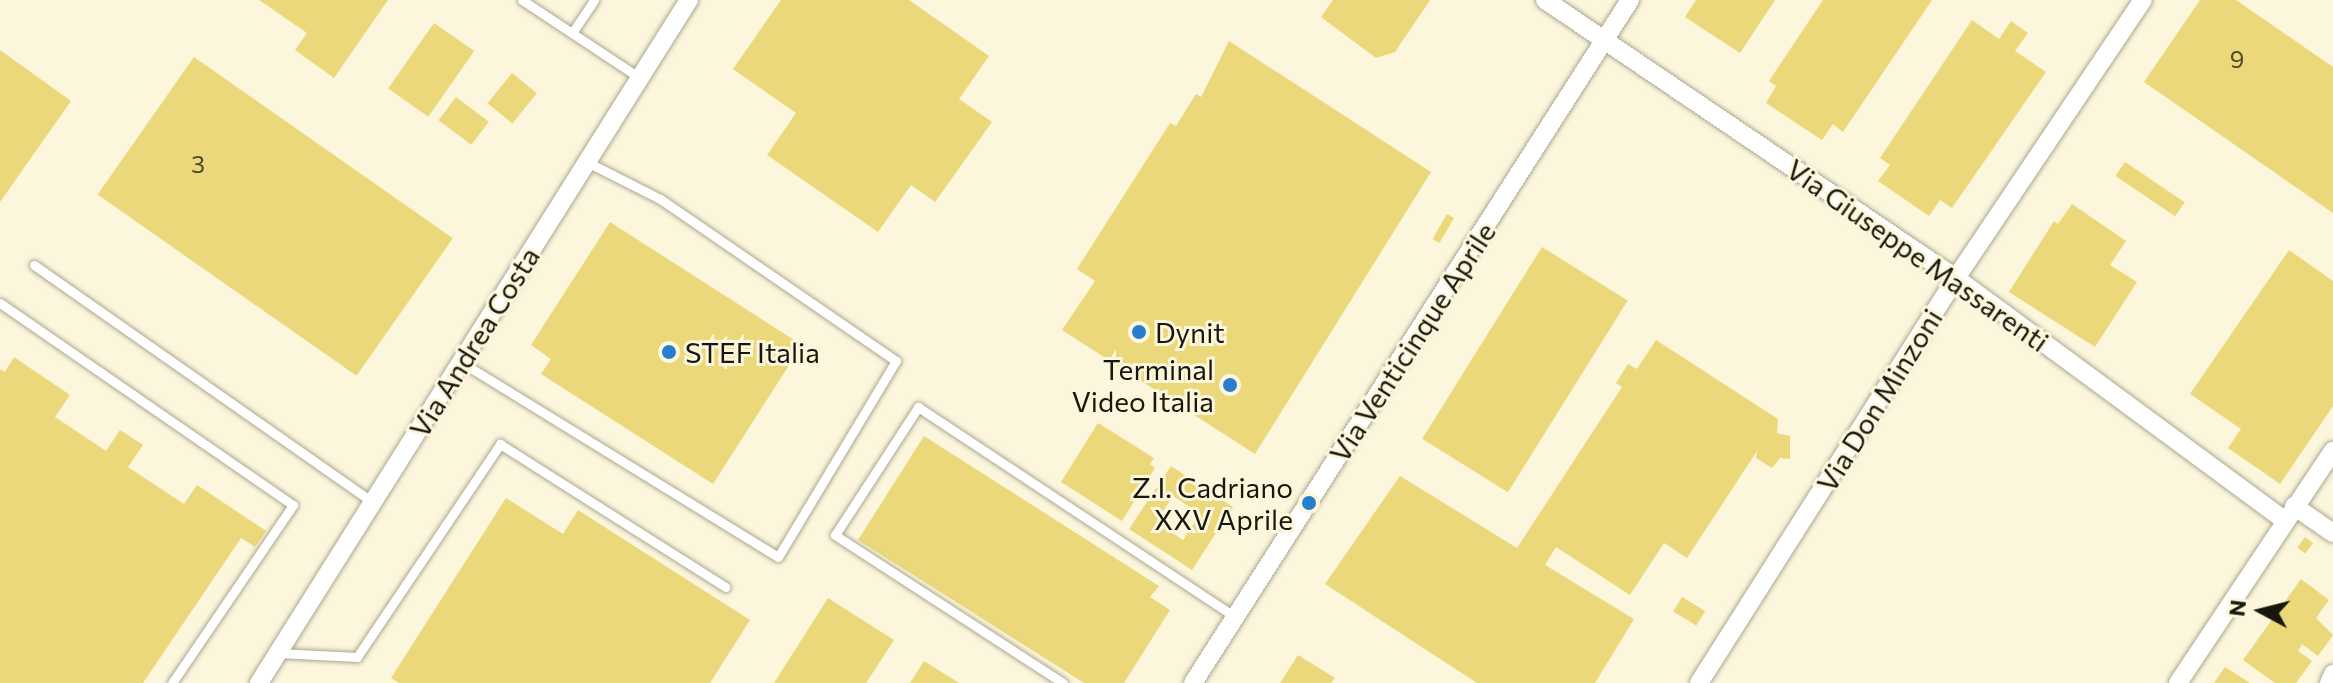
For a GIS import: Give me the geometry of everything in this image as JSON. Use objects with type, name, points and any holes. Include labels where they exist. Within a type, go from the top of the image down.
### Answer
[{"type":"street","name":"Via Andrea Costa","points":[[259,683],[689,0]]},
{"type":"street","name":"Via Giuseppe Massarenti","points":[[1545,0],[1956,278],[2289,513],[2333,533]]},
{"type":"street","name":"Via Venticinque Aprile","points":[[1193,683],[1630,0]]},
{"type":"street","name":"Via Don Minzoni","points":[[1699,683],[1956,278],[2143,0]]},
{"type":"street","points":[[2178,683],[2333,451]]},
{"type":"street","points":[[2329,683],[2333,674]]},
{"type":"lane","points":[[522,0],[640,78]]},
{"type":"lane","points":[[572,33],[594,0]]},
{"type":"lane","points":[[461,362],[778,557],[896,361],[660,199],[587,162]]},
{"type":"lane","points":[[34,265],[373,502]]},
{"type":"lane","points":[[0,303],[293,505],[172,683]]},
{"type":"lane","points":[[1063,683],[835,535],[918,407],[1235,617]]},
{"type":"lane","points":[[278,653],[357,657],[500,444],[725,587]]},
{"type":"building","points":[[259,0],[388,0],[334,78],[295,50],[307,33]]},
{"type":"building","points":[[781,0],[909,0],[989,56],[959,99],[992,122],[935,202],[911,185],[878,232],[767,155],[796,113],[733,69]]},
{"type":"building","points":[[1333,0],[1430,0],[1395,52],[1376,58],[1321,17]]},
{"type":"building","points":[[1696,0],[1775,0],[1740,53],[1685,17]]},
{"type":"building","points":[[1823,0],[1932,0],[1843,132],[1833,124],[1822,140],[1766,103],[1776,86],[1769,81]]},
{"type":"building","points":[[2200,0],[2236,0],[2333,67],[2333,213],[2144,82]]},
{"type":"building","points":[[1972,20],[1999,39],[2011,21],[2028,33],[2015,51],[2046,72],[1952,208],[1940,200],[1929,216],[1878,181],[1890,165],[1880,158]]},
{"type":"building","points":[[434,23],[474,51],[428,117],[388,89]]},
{"type":"building","points":[[1229,41],[1431,172],[1255,454],[1062,330],[1095,281],[1077,269],[1170,123],[1176,126],[1196,94],[1201,97]]},
{"type":"building","points":[[0,50],[71,101],[0,202]]},
{"type":"building","points":[[194,57],[453,238],[356,376],[98,195]]},
{"type":"building","points":[[512,73],[537,93],[512,123],[487,103]]},
{"type":"building","points":[[456,97],[489,122],[471,145],[439,120]]},
{"type":"building","points":[[2125,162],[2185,202],[2175,216],[2115,176]]},
{"type":"building","points":[[2072,204],[2126,241],[2110,265],[2137,282],[2095,347],[2009,292],[2054,221],[2058,224]]},
{"type":"building","points":[[1447,214],[1454,218],[1439,243],[1432,239]]},
{"type":"building","name":"STEF Italia","points":[[610,222],[802,345],[713,484],[541,374],[551,359],[531,345]]},
{"type":"building","points":[[1542,247],[1628,301],[1508,492],[1422,439]]},
{"type":"building","points":[[2289,250],[2333,281],[2333,406],[2280,484],[2228,448],[2241,429],[2190,394]]},
{"type":"building","points":[[1656,340],[1778,419],[1777,433],[1790,436],[1790,459],[1780,458],[1772,468],[1756,458],[1757,451],[1687,558],[1664,543],[1630,595],[1556,547],[1545,565],[1634,619],[1595,683],[1477,683],[1325,584],[1400,476],[1517,548],[1622,387],[1616,383],[1628,364],[1637,369]]},
{"type":"building","points":[[14,357],[70,395],[55,417],[106,451],[120,430],[143,445],[128,467],[184,504],[197,485],[266,531],[255,547],[241,538],[143,683],[0,683],[0,369],[5,372]]},
{"type":"building","points":[[1098,423],[1154,458],[1150,464],[1155,468],[1122,521],[1061,482]]},
{"type":"building","points":[[924,436],[1159,586],[1150,597],[1170,610],[1124,683],[1084,683],[858,540]]},
{"type":"building","points":[[1171,466],[1233,507],[1192,570],[1129,529]],"holes":[[[1173,496],[1200,514],[1183,540],[1156,522]]]},
{"type":"building","points":[[506,498],[563,534],[578,510],[750,620],[710,683],[399,683],[391,678]]},
{"type":"building","points":[[2305,537],[2313,543],[2305,553],[2297,547]]},
{"type":"building","points":[[2301,579],[2329,600],[2316,618],[2333,635],[2318,656],[2302,644],[2298,651],[2312,661],[2296,683],[2275,683],[2243,660]]},
{"type":"building","points":[[1682,597],[1705,611],[1696,625],[1673,612]]},
{"type":"building","points":[[828,598],[894,640],[866,683],[774,683]]},
{"type":"building","points":[[1298,655],[1335,678],[1331,683],[1280,683]]},
{"type":"building","points":[[924,661],[959,683],[910,683]]},
{"type":"building","points":[[2225,667],[2250,683],[2214,683]]},
{"type":"place","name":"Dynit","points":[[1139,332]]},
{"type":"place","name":"STEF Italia","points":[[669,352]]},
{"type":"place","name":"Terminal Video Italia","points":[[1230,385]]},
{"type":"place","name":"Z.I. Cadriano XXV Aprile","points":[[1309,503]]}]
